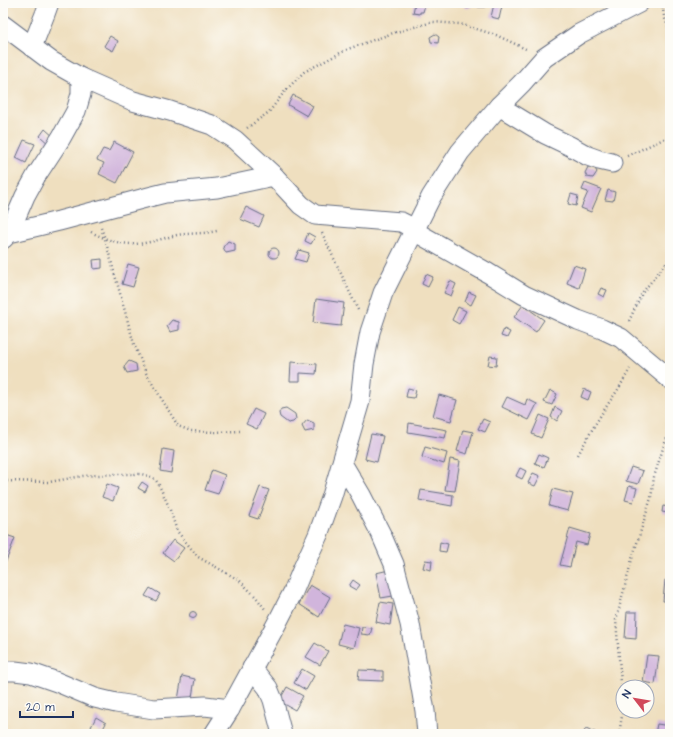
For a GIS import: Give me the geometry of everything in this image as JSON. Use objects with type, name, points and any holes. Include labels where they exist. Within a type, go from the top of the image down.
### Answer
[{"type":"street","points":[[32,47],[49,3]]},
{"type":"street","points":[[214,734],[230,709],[277,623],[293,592],[318,535],[332,496],[360,401],[364,364],[370,332],[383,294],[431,197],[460,152],[499,106],[544,58],[579,34],[639,3]]},
{"type":"street","points":[[3,25],[51,61],[81,78],[133,101],[212,125],[235,140],[314,215],[401,222],[524,295],[621,338],[670,379]]},
{"type":"street","points":[[6,236],[36,176],[61,138],[76,111],[81,94],[81,78]]},
{"type":"street","points":[[499,106],[545,134],[588,156],[599,160],[612,162]]},
{"type":"street","points":[[6,236],[165,194],[217,188],[274,176]]},
{"type":"street","points":[[342,463],[361,495],[381,534],[394,564],[410,624],[425,711],[427,734]]},
{"type":"street","points":[[252,668],[268,688],[273,700],[282,734]]},
{"type":"street","points":[[3,671],[15,670],[31,673],[95,698],[116,703],[154,709],[205,706],[230,709]]},
{"type":"path","points":[[662,3],[664,16],[670,32]]},
{"type":"path","points":[[235,140],[268,112],[285,90],[304,72],[348,49],[396,32],[433,22],[460,24],[496,34],[544,58]]},
{"type":"path","points":[[612,162],[670,136]]},
{"type":"path","points":[[96,212],[134,344],[146,373],[178,426],[191,431],[240,431]]},
{"type":"path","points":[[314,215],[370,332]]},
{"type":"path","points":[[86,230],[105,239],[123,244],[148,242],[176,235],[216,231]]},
{"type":"path","points":[[621,338],[642,293],[670,258]]},
{"type":"path","points":[[578,455],[604,410],[640,354]]},
{"type":"path","points":[[621,679],[616,620],[632,559],[651,498],[654,477],[664,445],[670,432]]},
{"type":"path","points":[[3,481],[49,482],[84,476],[116,474],[141,474],[155,479],[169,507],[177,531],[198,557],[239,580],[256,597],[277,623]]},
{"type":"path","points":[[619,734],[621,719]]},
{"type":"building","points":[[415,3],[425,5],[423,12],[420,12],[420,14],[413,13]]},
{"type":"building","points":[[463,3],[473,3],[472,6],[466,8]]},
{"type":"building","points":[[476,3],[487,3],[485,7],[478,7]]},
{"type":"building","points":[[494,4],[502,6],[499,19],[491,17]]},
{"type":"building","points":[[435,34],[439,37],[438,43],[431,42],[430,37]]},
{"type":"building","points":[[110,36],[118,41],[113,51],[104,46]]},
{"type":"building","points":[[293,95],[313,106],[307,116],[288,105]]},
{"type":"building","points":[[45,129],[55,138],[50,145],[40,136]]},
{"type":"building","points":[[24,140],[35,144],[26,163],[16,158]]},
{"type":"building","points":[[114,142],[133,152],[117,183],[99,174],[104,163],[97,160],[103,149],[109,151]]},
{"type":"building","points":[[588,167],[594,167],[597,172],[593,178],[587,177],[585,173]]},
{"type":"building","points":[[585,183],[601,189],[591,212],[581,208],[588,192],[582,190]]},
{"type":"building","points":[[608,190],[615,192],[613,201],[605,200]]},
{"type":"building","points":[[571,194],[578,196],[576,206],[568,204]]},
{"type":"building","points":[[246,207],[264,216],[259,227],[240,219]]},
{"type":"building","points":[[308,233],[315,237],[311,244],[305,241]]},
{"type":"building","points":[[228,241],[235,244],[235,251],[226,253],[223,247]]},
{"type":"building","points":[[274,248],[279,253],[274,258],[269,253]]},
{"type":"building","points":[[299,250],[309,253],[306,262],[295,259]]},
{"type":"building","points":[[102,259],[102,268],[94,269],[93,260]]},
{"type":"building","points":[[128,264],[139,267],[133,287],[122,284]]},
{"type":"building","points":[[574,265],[585,269],[579,288],[567,283]]},
{"type":"building","points":[[426,274],[433,277],[428,287],[422,284]]},
{"type":"building","points":[[450,281],[456,284],[451,296],[444,293]]},
{"type":"building","points":[[601,288],[607,290],[604,297],[598,294]]},
{"type":"building","points":[[469,292],[476,295],[471,305],[465,302]]},
{"type":"building","points":[[316,299],[344,303],[341,326],[313,323]]},
{"type":"building","points":[[523,305],[544,320],[536,332],[514,317]]},
{"type":"building","points":[[458,307],[466,311],[459,324],[452,320]]},
{"type":"building","points":[[3,315],[6,317],[3,325]]},
{"type":"building","points":[[172,320],[179,322],[179,330],[170,332],[167,326]]},
{"type":"building","points":[[504,329],[510,332],[507,338],[501,336]]},
{"type":"building","points":[[490,356],[497,357],[496,366],[488,365]]},
{"type":"building","points":[[129,361],[136,364],[137,371],[127,373],[124,367]]},
{"type":"building","points":[[291,362],[317,364],[316,374],[300,373],[300,381],[290,381]]},
{"type":"building","points":[[408,388],[416,390],[414,398],[406,397]]},
{"type":"building","points":[[584,389],[591,392],[588,400],[581,397]]},
{"type":"building","points":[[550,390],[557,394],[552,405],[544,402]]},
{"type":"building","points":[[439,395],[457,400],[451,421],[433,416]]},
{"type":"building","points":[[507,397],[525,405],[527,399],[537,404],[529,420],[502,407]]},
{"type":"building","points":[[555,407],[562,411],[557,421],[551,417]]},
{"type":"building","points":[[286,408],[295,414],[296,419],[293,422],[288,423],[280,417],[279,413],[281,409]]},
{"type":"building","points":[[254,409],[264,414],[257,429],[246,424]]},
{"type":"building","points":[[540,415],[549,419],[541,438],[532,434]]},
{"type":"building","points":[[483,419],[490,422],[485,432],[478,429]]},
{"type":"building","points":[[307,420],[314,423],[314,430],[305,432],[302,426]]},
{"type":"building","points":[[409,423],[447,430],[445,438],[408,432]]},
{"type":"building","points":[[463,430],[473,432],[467,454],[457,451]]},
{"type":"building","points":[[371,434],[383,436],[377,462],[365,459]]},
{"type":"building","points":[[425,447],[447,453],[444,464],[422,457]]},
{"type":"building","points":[[163,449],[174,451],[171,473],[160,471]]},
{"type":"building","points":[[539,454],[548,458],[544,467],[535,463]]},
{"type":"building","points":[[450,459],[460,461],[455,491],[445,490]]},
{"type":"building","points":[[631,467],[643,471],[638,484],[626,481]]},
{"type":"building","points":[[520,468],[526,471],[522,479],[516,476]]},
{"type":"building","points":[[212,470],[225,475],[218,494],[205,490]]},
{"type":"building","points":[[533,473],[540,476],[535,486],[528,483]]},
{"type":"building","points":[[142,482],[148,486],[145,492],[138,488]]},
{"type":"building","points":[[107,484],[118,488],[113,501],[102,497]]},
{"type":"building","points":[[629,486],[637,488],[633,502],[625,500]]},
{"type":"building","points":[[260,487],[269,490],[258,519],[249,516]]},
{"type":"building","points":[[553,489],[573,494],[568,511],[549,506]]},
{"type":"building","points":[[421,490],[453,495],[452,506],[419,500]]},
{"type":"building","points":[[663,506],[669,507],[668,513],[662,512]]},
{"type":"building","points":[[570,528],[590,534],[587,545],[576,542],[570,567],[560,565]]},
{"type":"building","points":[[3,534],[15,538],[3,569]]},
{"type":"building","points":[[173,540],[184,548],[174,561],[163,553]]},
{"type":"building","points":[[440,542],[448,544],[446,552],[439,551]]},
{"type":"building","points":[[425,560],[432,561],[431,570],[423,568]]},
{"type":"building","points":[[389,570],[393,596],[381,598],[376,573]]},
{"type":"building","points":[[353,580],[360,585],[356,590],[349,586]]},
{"type":"building","points":[[665,580],[670,580],[670,601],[663,601]]},
{"type":"building","points":[[310,585],[330,597],[319,617],[299,604]]},
{"type":"building","points":[[150,588],[160,594],[156,601],[145,596]]},
{"type":"building","points":[[380,602],[393,604],[390,625],[376,622]]},
{"type":"building","points":[[193,611],[196,612],[196,618],[193,619],[190,618],[189,615],[190,612]]},
{"type":"building","points":[[627,612],[637,612],[636,639],[625,638]]},
{"type":"building","points":[[343,624],[359,628],[354,648],[338,644]]},
{"type":"building","points":[[362,627],[372,628],[370,635],[361,634]]},
{"type":"building","points":[[315,643],[328,651],[320,665],[306,657]]},
{"type":"building","points":[[647,655],[659,656],[655,684],[655,679],[643,679]]},
{"type":"building","points":[[302,669],[314,676],[306,690],[294,683]]},
{"type":"building","points":[[359,670],[383,671],[383,681],[358,680]]},
{"type":"building","points":[[182,676],[195,679],[191,703],[178,700]]},
{"type":"building","points":[[287,687],[303,696],[295,710],[279,701]]},
{"type":"building","points":[[96,717],[106,723],[101,733],[91,727]]},
{"type":"building","points":[[657,724],[670,726],[670,734],[655,734]]},
{"type":"building","points":[[586,728],[599,734],[583,734]]}]
